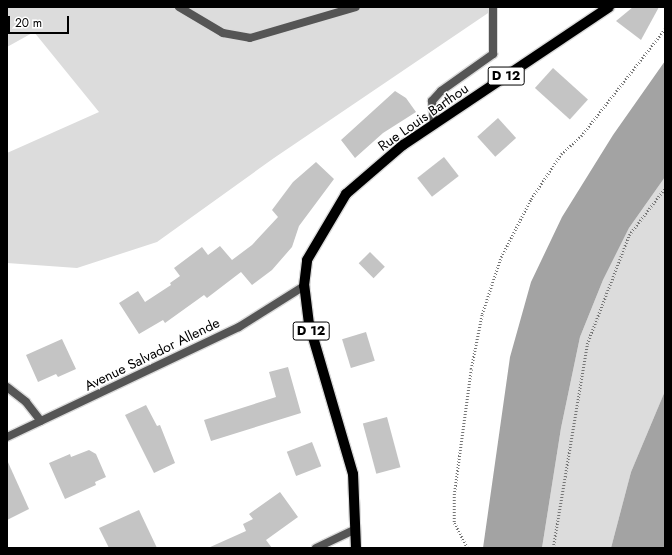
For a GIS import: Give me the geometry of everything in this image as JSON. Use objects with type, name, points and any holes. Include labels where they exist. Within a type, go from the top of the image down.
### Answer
[{"type":"main road","name":"Rue Louis Barthou","points":[[356,548],[352,532],[353,474],[309,324],[304,286],[307,260],[346,194],[403,145],[609,7]]},
{"type":"street","points":[[179,7],[223,33],[250,38],[356,7]]},
{"type":"street","points":[[434,124],[432,101],[441,91],[493,54],[493,7]]},
{"type":"street","name":"Avenue Salvador Allende","points":[[7,437],[239,327],[304,286]]},
{"type":"street","points":[[7,387],[26,402],[41,421]]},
{"type":"street","points":[[316,548],[352,532]]},
{"type":"path","points":[[467,548],[454,522],[454,495],[474,356],[482,314],[501,257],[531,199],[562,154],[581,136],[665,29]]},
{"type":"path","points":[[553,548],[587,344],[629,235],[665,188]]},
{"type":"shaded area","points":[[7,7],[497,7],[274,158],[157,242],[77,268],[7,263],[7,153],[99,112],[34,32],[7,47]]},
{"type":"shaded area","points":[[665,61],[665,177],[629,228],[603,280],[580,337],[561,428],[542,548],[483,548],[510,357],[531,282],[562,217],[613,135]]},
{"type":"shaded area","points":[[665,177],[665,391],[631,472],[611,548],[542,548],[561,428],[580,337],[603,280],[629,228]]},
{"type":"shaded area","points":[[665,391],[665,548],[611,548],[631,472]]},
{"type":"building","points":[[633,7],[659,7],[641,40],[616,21]]},
{"type":"building","points":[[553,68],[588,99],[570,120],[535,88]]},
{"type":"building","points":[[395,91],[406,98],[416,112],[383,133],[355,158],[341,140]]},
{"type":"building","points":[[498,118],[516,138],[495,157],[477,137]]},
{"type":"building","points":[[444,157],[459,176],[432,197],[417,178]]},
{"type":"building","points":[[316,162],[334,179],[299,226],[292,247],[272,270],[252,285],[241,272],[207,298],[204,295],[165,323],[163,320],[139,334],[119,303],[138,291],[145,302],[171,285],[170,283],[180,276],[174,268],[202,247],[208,255],[220,246],[232,260],[252,245],[278,217],[272,210],[293,182]]},
{"type":"building","points":[[370,252],[385,267],[374,278],[359,263]]},
{"type":"building","points":[[366,332],[375,361],[351,368],[342,339]]},
{"type":"building","points":[[62,339],[76,369],[58,377],[56,374],[38,382],[26,355]]},
{"type":"building","points":[[288,367],[301,413],[211,441],[204,420],[276,397],[269,372]]},
{"type":"building","points":[[146,405],[157,426],[160,425],[175,463],[154,473],[125,415]]},
{"type":"building","points":[[387,417],[400,467],[376,474],[363,423]]},
{"type":"building","points":[[312,442],[321,466],[296,476],[287,452]]},
{"type":"building","points":[[89,450],[96,454],[106,477],[95,482],[96,485],[65,499],[49,463],[70,454],[71,457]]},
{"type":"building","points":[[7,460],[29,509],[7,520]]},
{"type":"building","points":[[280,492],[298,517],[266,540],[272,548],[208,548],[246,531],[243,524],[253,519],[249,514]]},
{"type":"building","points":[[139,510],[157,548],[109,548],[99,528]]}]
